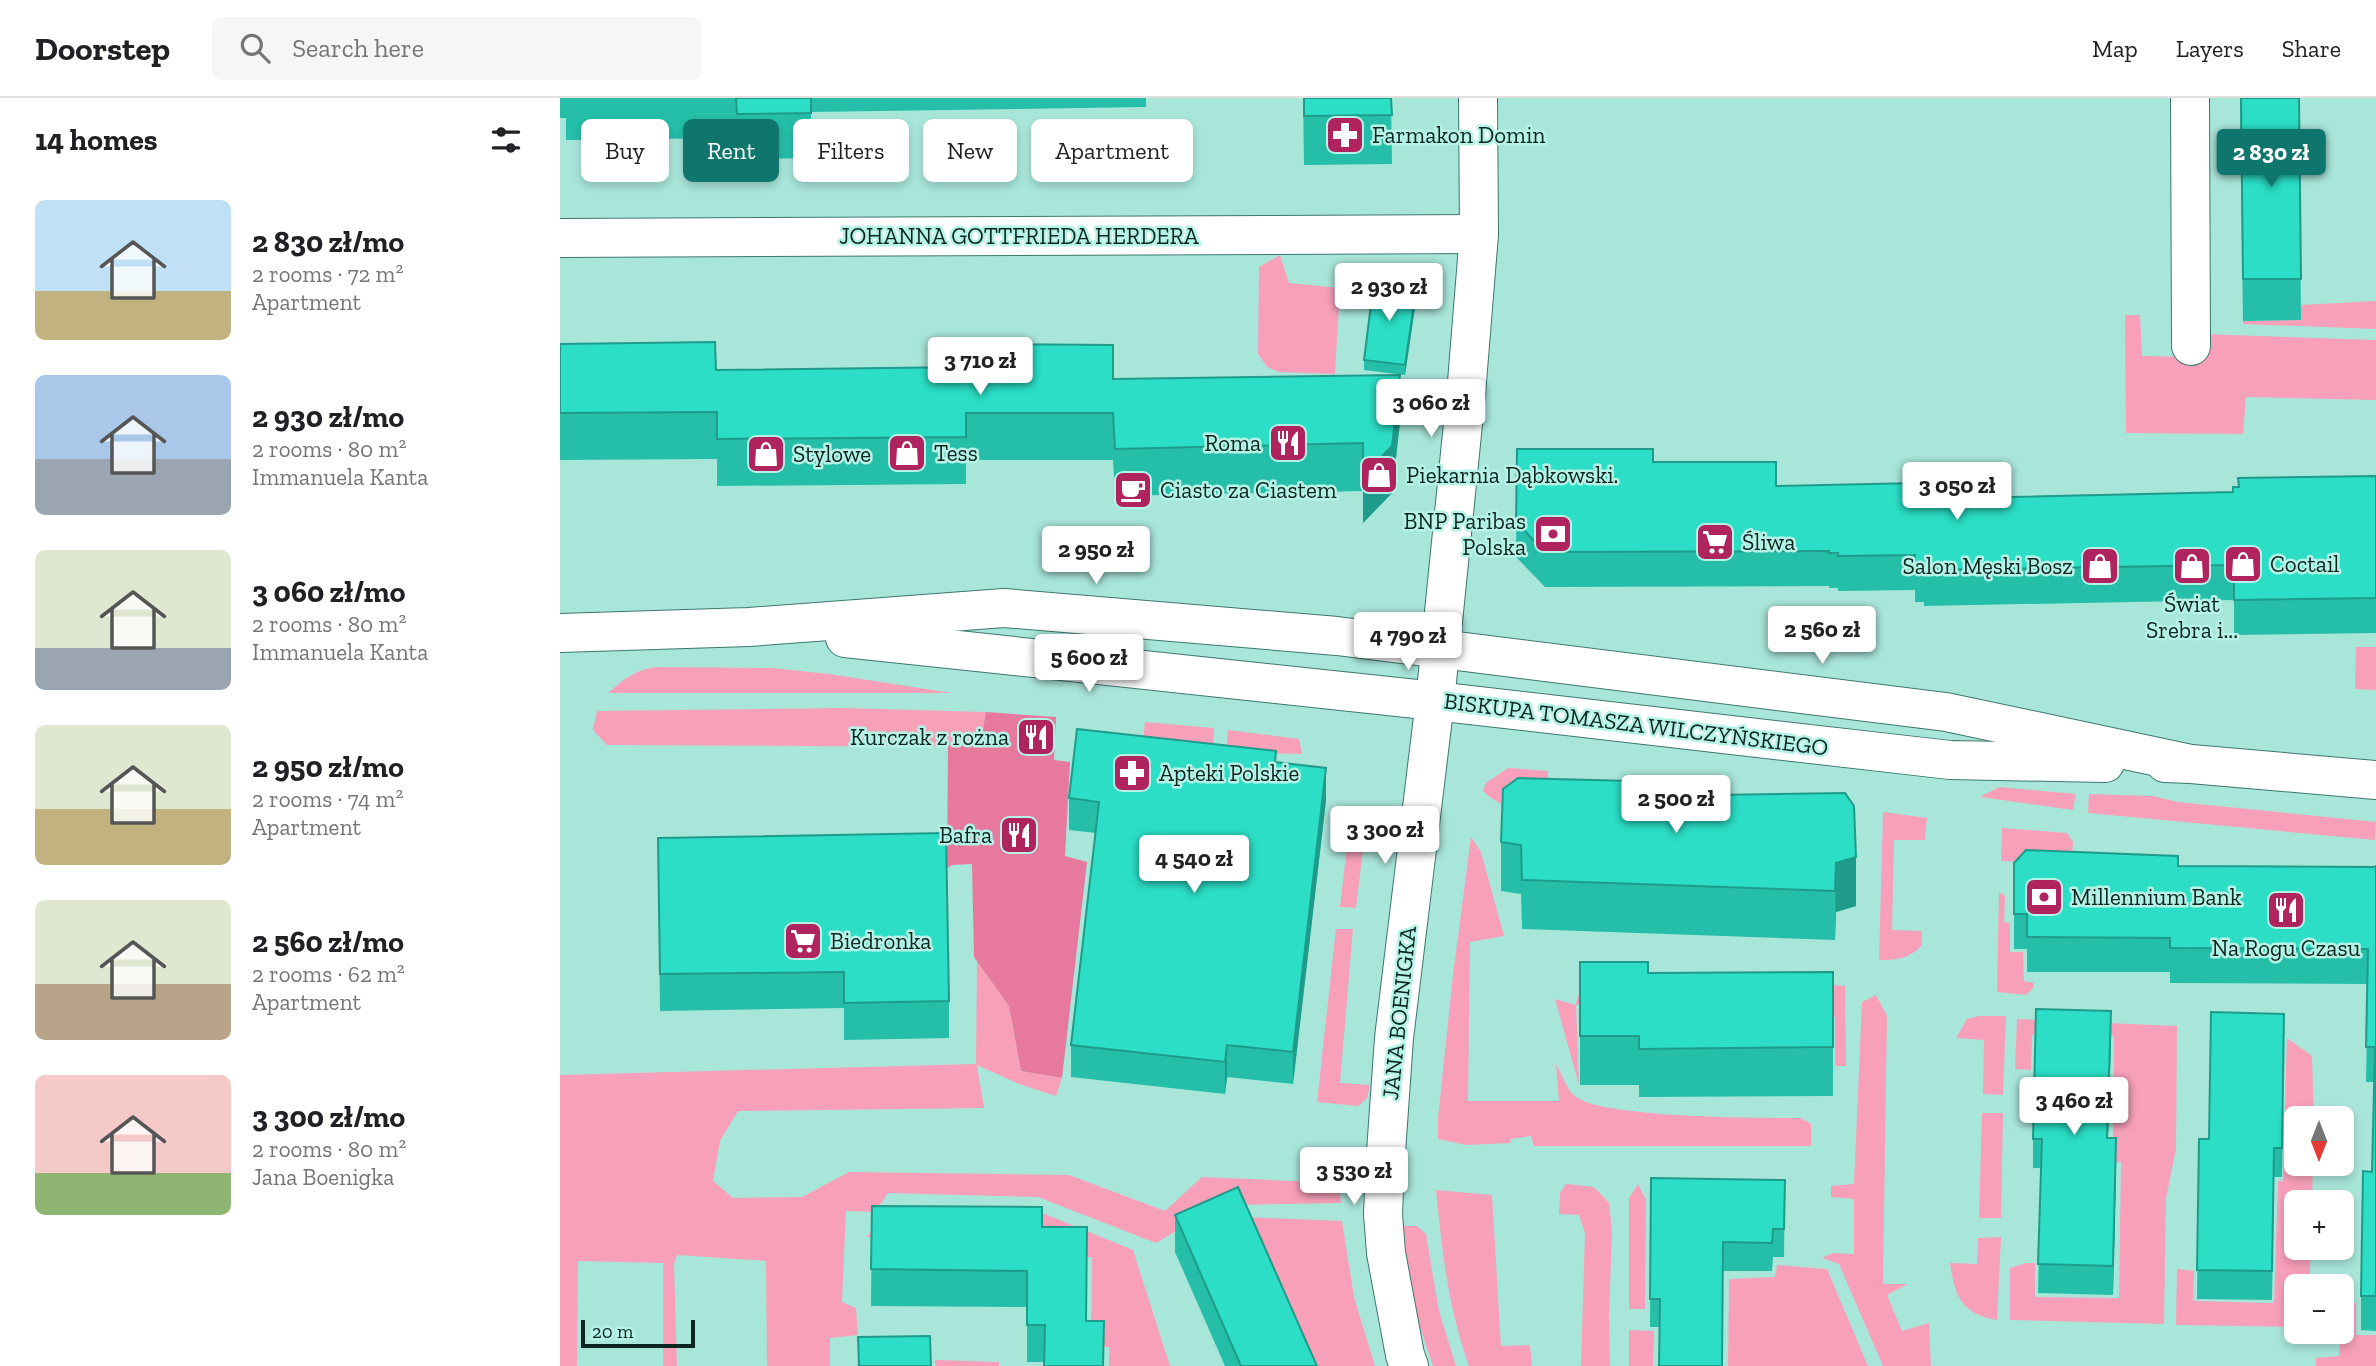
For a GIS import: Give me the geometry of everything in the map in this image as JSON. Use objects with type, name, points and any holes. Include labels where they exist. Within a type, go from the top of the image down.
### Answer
[{"type":"street","name":"JANA BOENIGKA","points":[[1409,1366],[1385,1253],[1383,1214],[1394,1038],[1435,701],[1479,234],[1478,98]]},
{"type":"street","points":[[2190,98],[2191,346]]},
{"type":"street","name":"JOHANNA GOTTFRIEDA HERDERA","points":[[560,237],[1479,234]]},
{"type":"street","name":"BISKUPA TOMASZA WILCZYŃSKIEGO","points":[[560,633],[749,627],[1004,608],[1337,636],[1947,712],[2191,764]]},
{"type":"street","name":"BISKUPA TOMASZA WILCZYŃSKIEGO","points":[[749,627],[1435,701],[1950,761],[2191,764],[2376,780]]},
{"type":"shaded area","points":[[1280,255],[1289,283],[1340,288],[1335,374],[1279,372],[1267,367],[1258,354],[1259,267]]},
{"type":"shaded area","points":[[2376,301],[2376,329],[2243,324],[2243,321],[2301,320],[2301,305]]},
{"type":"shaded area","points":[[2125,315],[2140,315],[2142,356],[2201,357],[2202,334],[2376,340],[2376,400],[2246,397],[2243,434],[2126,433]]},
{"type":"shaded area","points":[[2356,647],[2376,647],[2376,690],[2355,689]]},
{"type":"shaded area","points":[[658,667],[772,668],[952,693],[608,693],[631,676]]},
{"type":"shaded area","points":[[844,708],[986,712],[980,747],[607,745],[593,730],[597,711]]},
{"type":"shaded area","points":[[986,712],[1056,717],[1054,760],[1070,762],[1065,856],[1087,862],[1062,1078],[1021,1071],[1009,1006],[974,957],[972,864],[952,865],[947,868],[948,745],[980,746]]},
{"type":"shaded area","points":[[1145,722],[1214,728],[1213,747],[1143,740]]},
{"type":"shaded area","points":[[1228,730],[1299,739],[1302,754],[1226,752]]},
{"type":"shaded area","points":[[1508,768],[1548,771],[1547,807],[1505,805],[1483,791],[1486,783]]},
{"type":"shaded area","points":[[1999,787],[2076,794],[2073,810],[1980,797]]},
{"type":"shaded area","points":[[2089,794],[2153,796],[2178,802],[2376,822],[2375,840],[2088,813]]},
{"type":"shaded area","points":[[1883,812],[1927,818],[1925,840],[1894,840],[1892,930],[1922,931],[1922,945],[1902,958],[1891,960],[1879,960]]},
{"type":"shaded area","points":[[1350,821],[1366,823],[1356,908],[1340,907]]},
{"type":"shaded area","points":[[2002,828],[2067,833],[2073,842],[2072,863],[2001,861]]},
{"type":"shaded area","points":[[1471,837],[1481,852],[1504,936],[1470,942],[1468,1101],[1559,1101],[1556,1064],[1573,1094],[1592,1104],[1649,1113],[1801,1118],[1811,1124],[1811,1146],[1534,1146],[1531,1136],[1511,1139],[1510,1143],[1466,1145],[1438,1139],[1453,975]]},
{"type":"shaded area","points":[[1999,892],[2005,896],[2004,922],[2010,923],[2010,952],[2023,952],[2024,981],[2034,983],[2026,995],[1997,992]]},
{"type":"shaded area","points":[[1336,929],[1353,929],[1340,1083],[1370,1085],[1367,1098],[1358,1106],[1317,1102]]},
{"type":"shaded area","points":[[977,961],[1009,1006],[1021,1071],[1062,1078],[1056,1096],[1019,1084],[977,1065],[984,1108],[738,1111],[720,1141],[713,1181],[733,1198],[802,1197],[849,1172],[1069,1175],[1165,1211],[1202,1177],[1339,1183],[1341,1203],[1219,1205],[1156,1243],[1038,1197],[888,1193],[875,1212],[846,1211],[842,1302],[856,1308],[858,1335],[830,1338],[830,1366],[767,1366],[766,1261],[677,1255],[674,1264],[677,1366],[663,1366],[663,1263],[578,1261],[577,1366],[560,1366],[560,1075],[976,1064]]},
{"type":"shaded area","points":[[1588,972],[1845,986],[1846,1066],[1835,1066],[1835,1017],[1651,1018],[1650,1002],[1576,1005],[1579,1085],[1555,999],[1575,1005]]},
{"type":"shaded area","points":[[1876,995],[1887,1016],[1883,1284],[1908,1284],[1887,1295],[1902,1331],[1929,1323],[1931,1366],[1883,1366],[1839,1264],[1822,1258],[1833,1253],[1854,1254],[1854,1199],[1831,1197],[1831,1186],[1854,1184],[1862,1002]]},
{"type":"shaded area","points":[[2006,1016],[2003,1095],[1983,1094],[1984,1040],[1956,1038],[1967,1019]]},
{"type":"shaded area","points":[[2017,1019],[2177,1026],[2176,1149],[2166,1198],[2164,1324],[2010,1320],[2010,1268],[2026,1263],[2035,1263],[2035,1297],[2119,1298],[2121,1162],[2113,1162],[2114,1036],[2032,1035],[2031,1070],[2015,1069]]},
{"type":"shaded area","points":[[2287,1038],[2312,1056],[2314,1106],[2285,1106]]},
{"type":"shaded area","points":[[1982,1113],[2003,1113],[2001,1218],[1979,1218]]},
{"type":"shaded area","points":[[2284,1145],[2284,1176],[2313,1176],[2312,1190],[2284,1190],[2284,1260],[2310,1260],[2310,1274],[2284,1274],[2284,1327],[2176,1325],[2177,1269],[2194,1271],[2193,1301],[2274,1303],[2278,1181],[2283,1181]]},
{"type":"shaded area","points":[[1566,1184],[1594,1187],[1609,1203],[1612,1231],[1610,1366],[1581,1366],[1585,1233],[1579,1215],[1559,1214],[1560,1193]]},
{"type":"shaded area","points":[[1638,1184],[1646,1200],[1645,1309],[1629,1309],[1629,1198]]},
{"type":"shaded area","points":[[1436,1190],[1492,1195],[1501,1346],[1530,1345],[1532,1366],[1469,1366],[1451,1301]]},
{"type":"shaded area","points":[[898,1206],[1030,1208],[1133,1250],[1170,1366],[1109,1366],[1109,1347],[1091,1347],[1092,1257],[1048,1256],[1048,1239],[866,1237]]},
{"type":"shaded area","points":[[1243,1217],[1342,1221],[1354,1297],[1375,1366],[1310,1366]]},
{"type":"shaded area","points":[[1402,1226],[1417,1226],[1426,1234],[1439,1311],[1456,1366],[1433,1366],[1416,1315],[1411,1309]]},
{"type":"shaded area","points":[[2001,1237],[1997,1320],[1975,1313],[1962,1302],[1954,1285],[1950,1263],[1977,1264],[1978,1238]]},
{"type":"shaded area","points":[[1777,1265],[1827,1269],[1868,1366],[1728,1366],[1729,1279],[1775,1277]]},
{"type":"shaded area","points":[[2356,1303],[2356,1335],[2376,1335],[2376,1366],[2316,1366],[2316,1358],[2339,1356],[2340,1344],[2354,1344]]},
{"type":"shaded area","points":[[1629,1330],[1654,1331],[1653,1366],[1629,1366]]},
{"type":"shaded area","points":[[935,1360],[999,1362],[999,1366],[935,1366]]},
{"type":"building","points":[[736,98],[811,98],[811,113],[737,114]]},
{"type":"building","points":[[1304,98],[1391,98],[1392,115],[1304,116]]},
{"type":"building","points":[[2241,98],[2299,98],[2301,279],[2243,279]]},
{"type":"building","points":[[1374,281],[1405,285],[1415,297],[1405,365],[1364,360]]},
{"type":"building","points":[[715,342],[716,370],[966,367],[966,344],[1113,345],[1113,379],[1400,375],[1392,446],[1363,475],[1363,443],[1115,449],[1113,413],[966,413],[966,437],[717,439],[717,412],[560,413],[560,344]]},
{"type":"building","points":[[1517,449],[1653,449],[1653,462],[1776,462],[1776,486],[1916,483],[1916,499],[2233,492],[2233,487],[2239,487],[2238,478],[2376,476],[2376,598],[2234,600],[2234,565],[1924,570],[1924,567],[1915,567],[1915,555],[1838,556],[1838,553],[1829,551],[1545,552],[1516,522]]},
{"type":"building","points":[[1077,729],[1276,751],[1275,762],[1326,768],[1293,1052],[1227,1045],[1225,1062],[1071,1045],[1099,802],[1069,798]]},
{"type":"building","points":[[1518,778],[1709,783],[1710,795],[1845,793],[1854,806],[1856,857],[1836,863],[1835,891],[1522,880],[1521,845],[1501,842],[1503,789]]},
{"type":"building","name":"Biedronka","points":[[946,833],[949,1001],[844,1003],[844,972],[660,974],[658,838]]},
{"type":"building","points":[[2026,850],[2178,856],[2178,866],[2376,867],[2376,1296],[2361,1296],[2363,1171],[2372,1172],[2375,1047],[2366,1047],[2368,949],[2170,948],[2170,938],[2027,937],[2027,914],[2014,914],[2014,863]]},
{"type":"building","points":[[1580,962],[1648,962],[1648,973],[1833,972],[1833,1047],[1639,1049],[1639,1036],[1580,1036]]},
{"type":"building","points":[[2036,1009],[2111,1011],[2107,1138],[2116,1138],[2113,1266],[2038,1264],[2042,1139],[2033,1139]]},
{"type":"building","points":[[2211,1012],[2284,1014],[2282,1148],[2274,1148],[2272,1271],[2197,1270],[2199,1139],[2209,1139]]},
{"type":"building","points":[[1651,1178],[1785,1180],[1784,1229],[1773,1229],[1772,1243],[1723,1242],[1722,1366],[1659,1366],[1660,1299],[1650,1299]]},
{"type":"building","points":[[1238,1187],[1317,1366],[1241,1366],[1175,1215]]},
{"type":"building","points":[[872,1206],[1042,1207],[1042,1227],[1087,1227],[1086,1321],[1104,1321],[1103,1366],[1044,1366],[1045,1325],[1027,1325],[1027,1271],[871,1269]]},
{"type":"building","points":[[930,1336],[931,1366],[859,1366],[858,1337]]},
{"type":"place","name":"Farmakon Domin","points":[[1345,135]]},
{"type":"place","name":"Roma","points":[[1288,443]]},
{"type":"place","name":"Tess","points":[[907,453]]},
{"type":"place","name":"Stylowe","points":[[766,454]]},
{"type":"place","name":"Piekarnia Dąbkowski.","points":[[1379,475]]},
{"type":"place","name":"Ciasto za Ciastem","points":[[1133,490]]},
{"type":"place","name":"BNP Paribas Polska","points":[[1553,534]]},
{"type":"place","name":"Śliwa","points":[[1715,542]]},
{"type":"place","name":"Coctail","points":[[2243,564]]},
{"type":"place","name":"Salon Męski Bosz","points":[[2100,566]]},
{"type":"place","name":"Świat Srebra i...","points":[[2192,566]]},
{"type":"place","name":"Kurczak z rożna","points":[[1036,737]]},
{"type":"place","name":"Apteki Polskie","points":[[1132,773]]},
{"type":"place","name":"Bafra","points":[[1019,835]]},
{"type":"place","name":"Millennium Bank","points":[[2044,897]]},
{"type":"place","name":"Na Rogu Czasu","points":[[2286,910]]},
{"type":"place","name":"Biedronka","points":[[803,941]]}]
